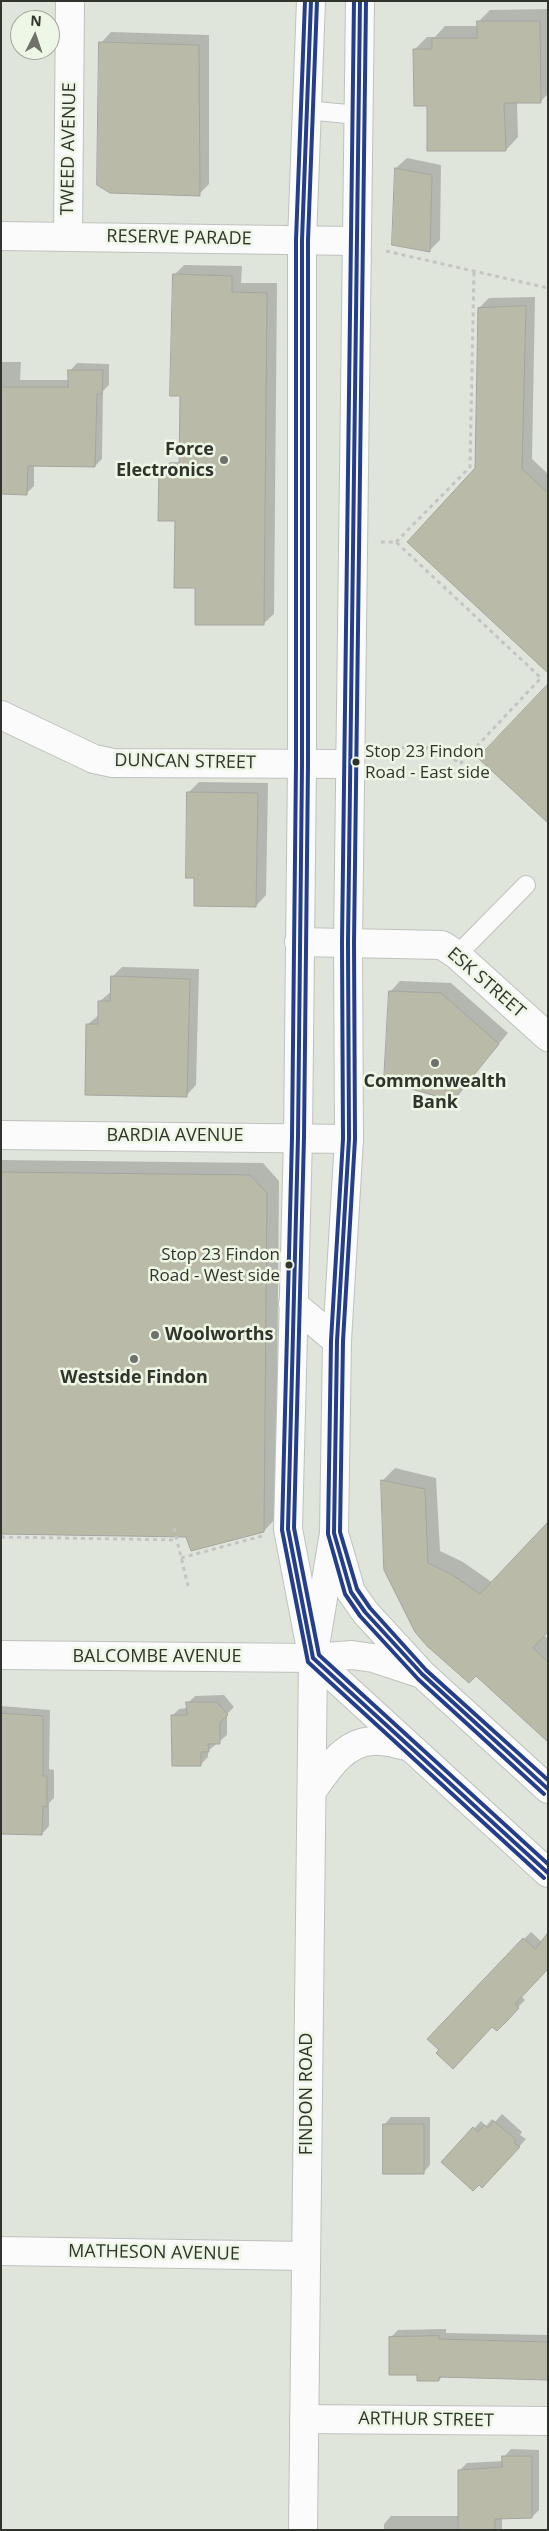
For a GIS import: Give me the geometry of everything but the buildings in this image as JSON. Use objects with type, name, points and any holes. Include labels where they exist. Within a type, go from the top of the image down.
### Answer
[{"type":"main road","name":"TWEED AVENUE","points":[[68,237],[70,1]]},
{"type":"main road","name":"FINDON ROAD","points":[[311,1],[302,240],[302,764],[298,1137],[288,1529],[313,1658]]},
{"type":"main road","name":"FINDON ROAD","points":[[303,2530],[307,2026],[313,1658],[334,1533],[338,1341],[349,1139],[348,942],[350,764],[368,245],[358,115],[360,1]]},
{"type":"main road","name":"RESERVE PARADE","points":[[1,236],[302,240],[368,245]]},
{"type":"main road","name":"DUNCAN STREET","points":[[1,715],[94,759],[113,763],[350,764]]},
{"type":"main road","name":"ESK STREET","points":[[299,942],[442,945],[457,955],[548,1037]]},
{"type":"main road","name":"BARDIA AVENUE","points":[[1,1135],[349,1139]]},
{"type":"main road","points":[[293,1304],[338,1341]]},
{"type":"main road","points":[[334,1533],[351,1592],[365,1612],[422,1674],[548,1789]]},
{"type":"main road","name":"BALCOMBE AVENUE","points":[[1,1655],[313,1658],[352,1655],[373,1658],[422,1674]]},
{"type":"main road","points":[[313,1658],[548,1873]]},
{"type":"main road","points":[[312,1791],[339,1756],[356,1744],[372,1741],[407,1746]]},
{"type":"main road","name":"MATHESON AVENUE","points":[[1,2251],[306,2256]]},
{"type":"main road","name":"ARTHUR STREET","points":[[304,2419],[548,2421]]},
{"type":"lane","points":[[306,110],[358,115]]},
{"type":"lane","points":[[457,955],[526,886]]},
{"type":"path","points":[[368,245],[548,288]]},
{"type":"path","points":[[396,542],[470,467],[474,271]]},
{"type":"path","points":[[375,747],[441,748],[460,764],[541,678],[396,542],[377,542]]},
{"type":"path","points":[[174,1528],[188,1586]]},
{"type":"path","points":[[181,1558],[265,1535]]},
{"type":"path","points":[[1,1537],[177,1540]]},
{"type":"transit line","points":[[305,1],[296,240],[296,764],[292,1137],[282,1530],[308,1662],[544,1878]]},
{"type":"transit line","points":[[311,1],[302,240],[302,764],[298,1137],[288,1529],[313,1658],[548,1873]]},
{"type":"transit line","points":[[317,1],[308,240],[308,764],[304,1137],[294,1528],[319,1655],[548,1864]]},
{"type":"transit line","points":[[354,1],[342,942],[343,1139],[331,1341],[328,1534],[345,1594],[360,1616],[418,1679],[544,1794]]},
{"type":"transit line","points":[[360,1],[348,942],[349,1139],[337,1341],[334,1533],[351,1592],[365,1612],[422,1674],[548,1789]]},
{"type":"transit line","points":[[366,1],[354,942],[355,1139],[343,1341],[340,1532],[357,1589],[370,1608],[426,1670],[548,1780]]},
{"type":"place","name":"Force Electronics","points":[[224,460]]},
{"type":"place","name":"Stop 23 Findon Road - East side","points":[[356,762]]},
{"type":"place","name":"Commonwealth Bank","points":[[435,1063]]},
{"type":"place","name":"Stop 23 Findon Road - West side","points":[[289,1265]]},
{"type":"place","name":"Woolworths","points":[[155,1335]]},
{"type":"place","name":"Westside Findon","points":[[134,1359]]}]
